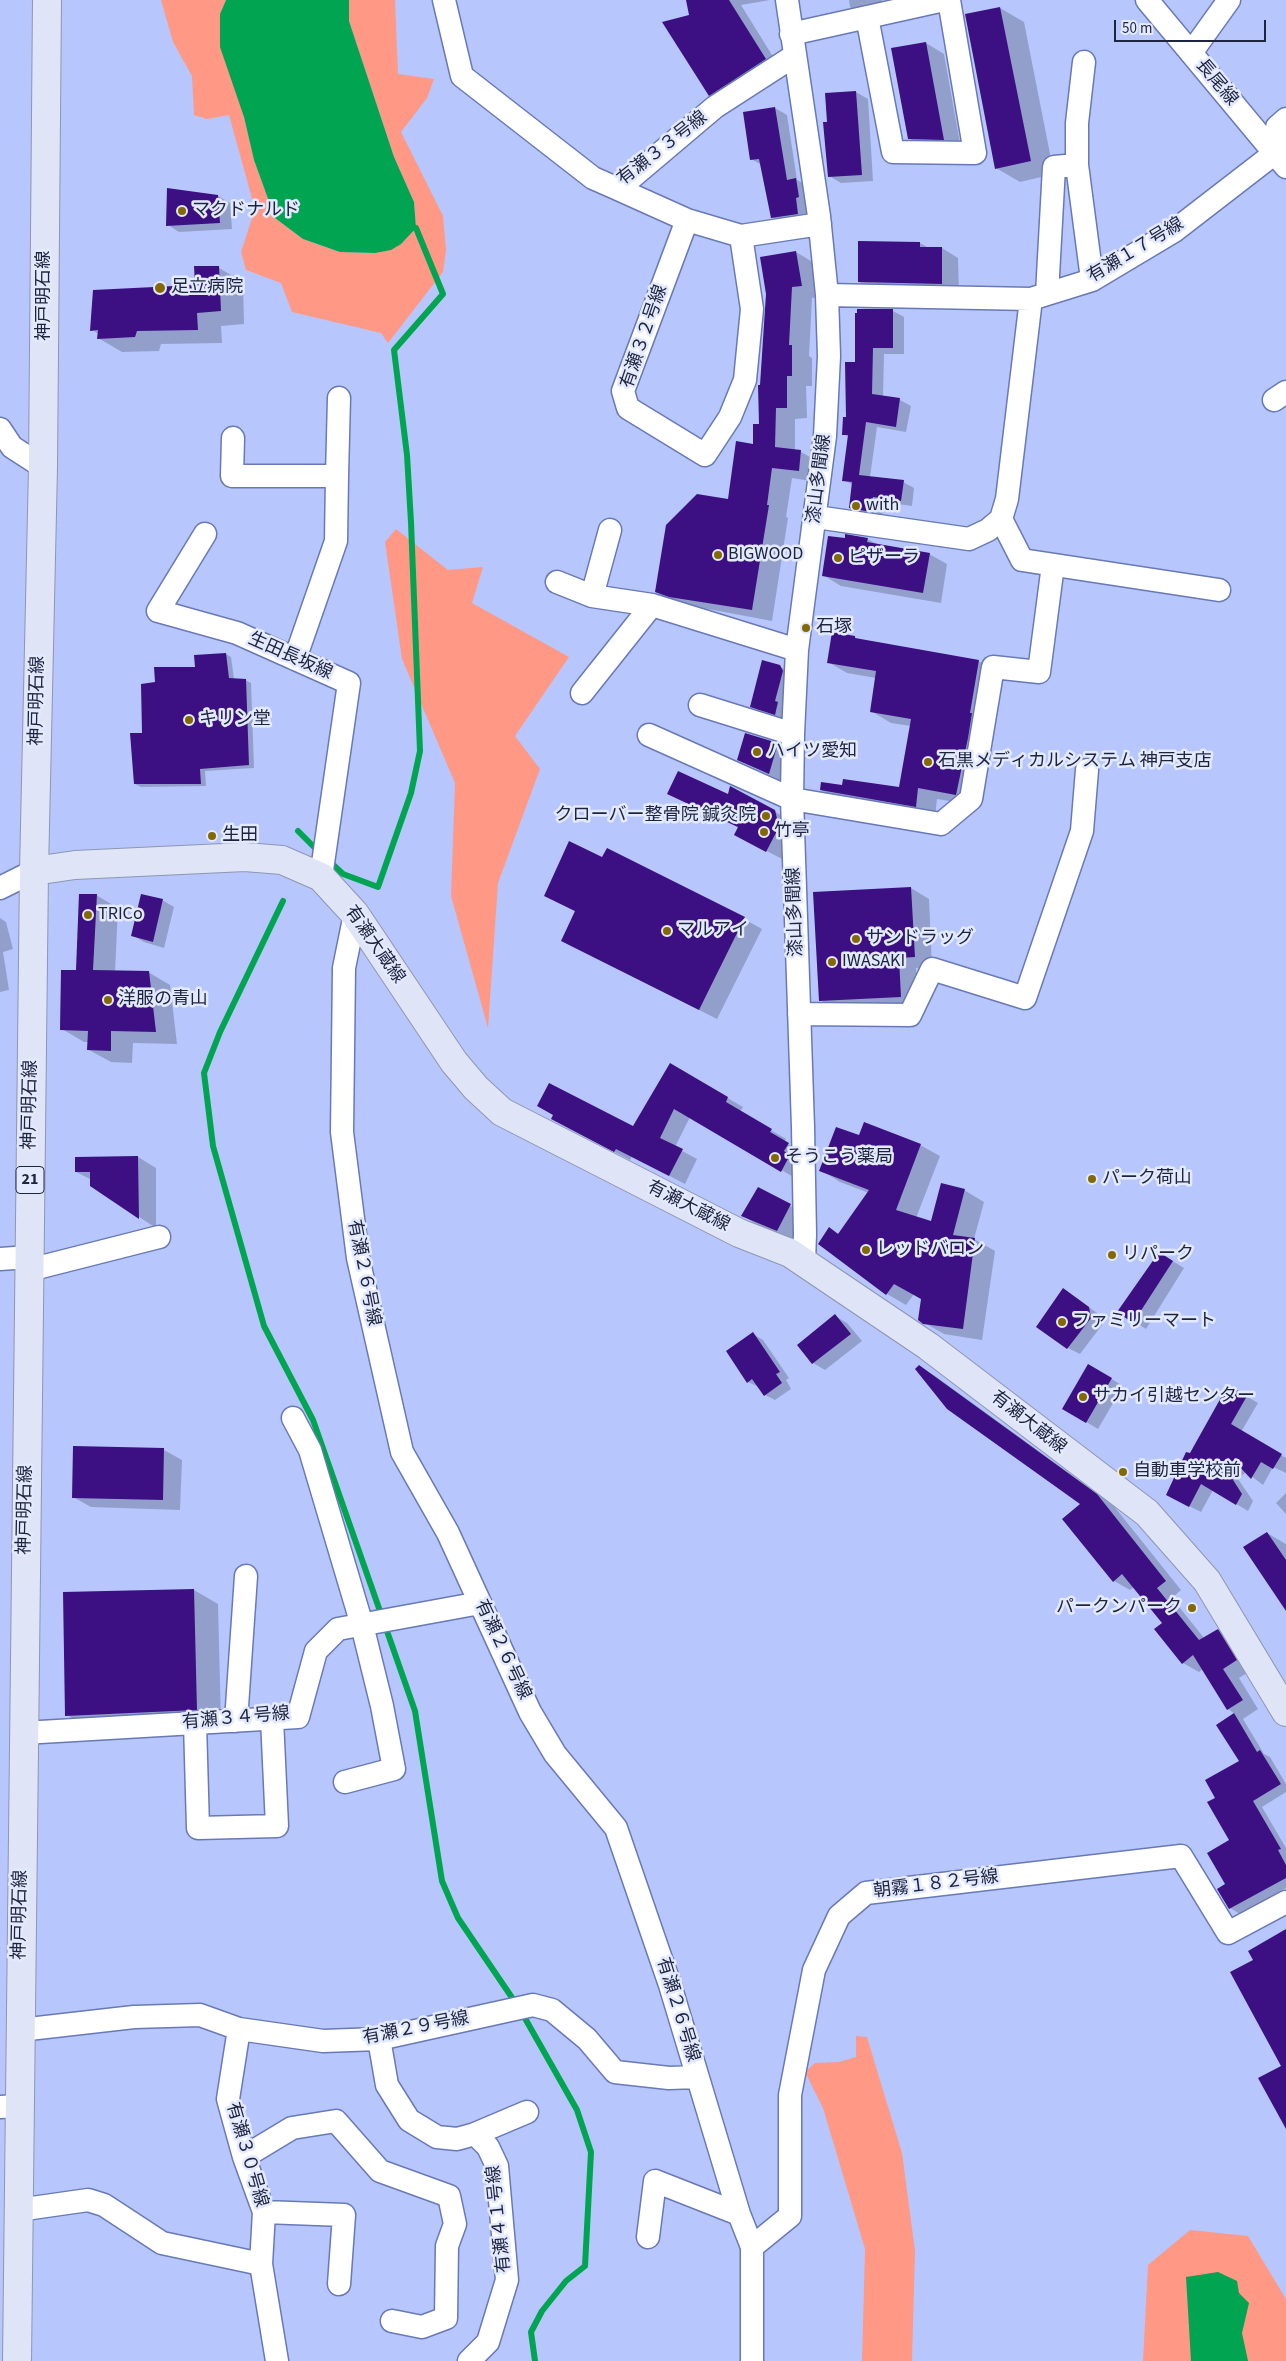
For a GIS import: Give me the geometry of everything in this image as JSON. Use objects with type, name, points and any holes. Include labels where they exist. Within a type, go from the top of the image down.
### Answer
[{"type":"main road","name":"神戸明石線","points":[[17,2361],[18,2210],[10,2106],[20,2030],[34,871],[44,467],[47,0]]},
{"type":"main road","name":"有瀬大蔵線","points":[[34,871],[75,865],[244,857],[282,860],[320,877],[355,914],[454,1062],[476,1088],[502,1112],[739,1233],[790,1253],[928,1346],[1147,1513],[1207,1581],[1286,1712]]},
{"type":"street","name":"有瀬３３号線","points":[[444,0],[462,76],[593,178],[618,189],[792,45]]},
{"type":"street","name":"漆山多聞線","points":[[787,0],[792,45],[820,224],[827,295],[829,356],[825,436],[816,517],[797,650],[793,734],[792,799],[805,1224],[804,1262]]},
{"type":"street","points":[[792,45],[867,17],[944,0]]},
{"type":"street","points":[[867,17],[893,152],[975,153],[949,0]]},
{"type":"street","name":"長尾線","points":[[1147,0],[1280,160]]},
{"type":"street","points":[[1191,54],[1230,0]]},
{"type":"street","points":[[1084,62],[1077,123],[1077,165],[1092,279]]},
{"type":"street","points":[[1280,160],[1278,127],[1286,119]]},
{"type":"street","name":"有瀬１７号線","points":[[827,295],[1039,297],[1092,279],[1174,231],[1280,160]]},
{"type":"street","points":[[816,517],[969,539],[988,530],[1001,519],[1007,499],[1039,297],[1054,167],[1077,165]]},
{"type":"street","points":[[618,189],[687,220],[742,236],[820,224]]},
{"type":"street","name":"有瀬３２号線","points":[[687,220],[623,391],[628,408],[705,455],[730,417],[745,380],[752,309],[742,236]]},
{"type":"street","points":[[295,659],[336,542],[339,398]]},
{"type":"street","points":[[0,429],[12,447],[44,467]]},
{"type":"street","points":[[232,438],[232,476],[337,476]]},
{"type":"street","points":[[1001,519],[1022,560],[1220,590]]},
{"type":"street","points":[[592,596],[610,530]]},
{"type":"street","name":"生田長坂線","points":[[205,534],[158,611],[237,633],[349,684],[320,877]]},
{"type":"street","points":[[649,735],[792,799],[941,824],[971,799],[993,667],[1039,672],[1052,565]]},
{"type":"street","points":[[557,582],[592,596],[652,605],[797,650]]},
{"type":"street","points":[[582,693],[652,605]]},
{"type":"street","points":[[700,705],[793,734]]},
{"type":"street","points":[[799,1014],[910,1015],[932,969],[1025,998],[1082,831],[1087,770]]},
{"type":"street","points":[[0,888],[34,871]]},
{"type":"street","name":"有瀬２６号線","points":[[355,914],[344,968],[342,1132],[358,1258],[402,1452],[448,1533],[535,1721],[555,1754],[616,1828],[670,1985],[739,2214],[752,2247],[752,2361]]},
{"type":"street","points":[[0,1259],[29,1264],[159,1237]]},
{"type":"street","points":[[293,1418],[310,1450],[366,1624],[394,1769],[345,1782]]},
{"type":"street","points":[[236,1721],[246,1576]]},
{"type":"street","name":"有瀬３４号線","points":[[23,1733],[298,1717],[316,1650],[338,1629],[480,1603]]},
{"type":"street","points":[[195,1723],[198,1828],[276,1826],[272,1718]]},
{"type":"street","name":"朝霧１８２号線","points":[[752,2247],[790,2216],[790,2095],[814,1970],[839,1916],[866,1893],[1181,1856],[1228,1933],[1286,1902]]},
{"type":"street","name":"有瀬２９号線","points":[[20,2030],[134,2017],[200,2015],[239,2028],[323,2042],[379,2039],[533,2005],[552,2010],[587,2039],[614,2072],[669,2078],[697,2077]]},
{"type":"street","name":"有瀬３０号線","points":[[239,2028],[228,2099],[244,2157],[264,2212],[261,2264],[277,2361]]},
{"type":"street","points":[[379,2039],[387,2085],[409,2120],[437,2137],[457,2139],[475,2134],[527,2112]]},
{"type":"street","points":[[244,2157],[292,2128],[336,2121],[380,2171],[449,2196],[454,2224],[448,2246],[446,2318],[422,2327],[392,2321]]},
{"type":"street","name":"有瀬４１号線","points":[[470,2361],[488,2342],[507,2280],[497,2166],[488,2147],[475,2134]]},
{"type":"street","points":[[648,2236],[655,2181],[739,2214]]},
{"type":"street","points":[[18,2210],[88,2200],[104,2205],[162,2243],[261,2264]]},
{"type":"street","points":[[264,2212],[344,2215],[340,2284]]},
{"type":"shaded area","points":[[161,0],[226,0],[220,14],[254,160],[275,218],[303,239],[340,252],[375,253],[416,228],[414,202],[394,157],[349,21],[349,0],[395,0],[398,74],[434,79],[427,98],[401,132],[443,216],[446,250],[443,272],[388,343],[381,333],[292,312],[281,283],[246,270],[241,252],[255,209],[229,115],[207,119],[194,115],[192,76],[173,42]]},
{"type":"shaded area","points":[[226,0],[349,0],[349,21],[394,157],[414,202],[416,228],[401,244],[391,250],[375,253],[340,252],[303,239],[275,218],[254,160],[244,117],[220,47],[220,14]]},
{"type":"shaded area","points":[[396,529],[448,570],[483,567],[472,603],[569,657],[515,736],[540,769],[498,883],[488,1028],[451,896],[455,783],[402,659],[385,542]]},
{"type":"shaded area","points":[[856,2036],[867,2037],[902,2153],[915,2251],[912,2361],[862,2361],[865,2249],[823,2108],[805,2072],[815,2063],[839,2062],[856,2057]]},
{"type":"shaded area","points":[[1190,2230],[1248,2236],[1286,2299],[1286,2361],[1143,2361],[1148,2265]]},
{"type":"shaded area","points":[[1218,2272],[1237,2281],[1239,2293],[1249,2303],[1242,2333],[1248,2361],[1191,2361],[1186,2277]]},
{"type":"building","points":[[686,0],[729,0],[766,59],[709,96],[662,22],[689,15]]},
{"type":"building","points":[[1000,7],[1031,161],[995,169],[965,14]]},
{"type":"building","points":[[926,42],[944,140],[908,139],[891,48]]},
{"type":"building","points":[[856,91],[862,175],[828,177],[823,122],[827,122],[825,93]]},
{"type":"building","points":[[775,107],[787,180],[796,178],[799,197],[796,198],[798,214],[771,218],[759,159],[750,160],[743,112]]},
{"type":"building","points":[[167,188],[218,195],[220,223],[166,226]]},
{"type":"building","points":[[858,241],[920,242],[920,247],[942,247],[942,284],[858,282]]},
{"type":"building","points":[[796,251],[802,286],[792,287],[789,345],[792,345],[792,376],[787,376],[787,408],[776,408],[775,447],[801,450],[799,471],[772,468],[767,505],[769,505],[752,610],[669,597],[655,592],[666,525],[697,494],[728,499],[736,441],[753,444],[753,424],[759,424],[758,385],[760,385],[766,294],[760,257]]},
{"type":"building","points":[[194,266],[219,266],[221,311],[197,313],[198,330],[137,331],[135,337],[97,339],[98,330],[90,331],[93,290],[195,285]]},
{"type":"building","points":[[857,309],[893,309],[893,348],[873,348],[872,394],[900,398],[896,427],[866,422],[859,475],[904,480],[901,501],[873,497],[871,512],[849,508],[852,482],[842,481],[848,435],[842,435],[843,417],[846,417],[845,362],[855,362],[855,313],[857,313]]},
{"type":"building","points":[[845,534],[868,538],[867,542],[930,553],[923,593],[822,576],[828,536],[845,538]]},
{"type":"building","points":[[832,632],[855,636],[855,638],[979,660],[970,713],[972,713],[968,738],[956,795],[918,788],[916,807],[820,790],[821,782],[842,785],[843,779],[899,787],[911,719],[870,712],[876,671],[827,663]]},
{"type":"building","points":[[226,653],[229,678],[246,679],[249,765],[200,769],[201,784],[134,784],[130,733],[142,733],[141,684],[155,682],[154,667],[195,667],[194,655]]},
{"type":"building","points":[[762,660],[780,665],[783,671],[775,701],[778,702],[775,715],[750,707]]},
{"type":"building","name":"ハイツ愛知","points":[[745,733],[778,743],[769,774],[737,760]]},
{"type":"building","points":[[678,771],[728,794],[730,786],[775,810],[779,827],[766,852],[734,835],[738,827],[667,794]]},
{"type":"building","points":[[569,841],[602,857],[607,848],[745,917],[699,1010],[561,941],[575,911],[544,896]]},
{"type":"building","points":[[911,887],[915,957],[899,958],[901,997],[819,1001],[813,892]]},
{"type":"building","points":[[79,894],[97,894],[93,970],[149,971],[156,1032],[111,1031],[111,1051],[87,1050],[88,1031],[60,1030],[61,970],[76,970]]},
{"type":"building","points":[[141,894],[163,899],[153,942],[131,936]]},
{"type":"building","points":[[670,1063],[728,1097],[726,1102],[772,1129],[770,1132],[789,1143],[784,1151],[790,1155],[781,1172],[674,1109],[660,1138],[683,1149],[669,1176],[616,1149],[614,1152],[551,1119],[553,1115],[537,1106],[549,1083],[633,1126]]},
{"type":"building","points":[[864,1122],[921,1144],[896,1210],[931,1221],[941,1183],[965,1189],[953,1235],[975,1238],[963,1329],[923,1324],[918,1320],[921,1299],[894,1284],[886,1295],[818,1244],[829,1227],[838,1234],[869,1190],[819,1171],[836,1127],[859,1135]]},
{"type":"building","points":[[138,1156],[139,1219],[90,1186],[90,1172],[75,1172],[75,1157]]},
{"type":"building","points":[[758,1187],[791,1204],[777,1231],[741,1216]]},
{"type":"building","points":[[1159,1252],[1173,1261],[1133,1323],[1117,1312]]},
{"type":"building","points":[[1063,1288],[1089,1307],[1091,1318],[1067,1349],[1036,1327]]},
{"type":"building","points":[[835,1314],[851,1334],[812,1364],[797,1345]]},
{"type":"building","points":[[753,1332],[780,1372],[776,1374],[782,1383],[764,1396],[752,1379],[747,1383],[726,1351]]},
{"type":"building","points":[[1088,1364],[1112,1378],[1086,1423],[1062,1409]]},
{"type":"building","points":[[919,1365],[1097,1494],[1166,1581],[1157,1588],[1199,1640],[1218,1629],[1237,1660],[1223,1669],[1243,1700],[1227,1710],[1193,1655],[1182,1664],[1154,1629],[1162,1623],[1122,1574],[1113,1582],[1062,1519],[1080,1504],[947,1409],[915,1369]]},
{"type":"building","points":[[1228,1385],[1247,1396],[1231,1424],[1282,1454],[1273,1469],[1261,1462],[1251,1479],[1237,1464],[1228,1472],[1242,1494],[1236,1505],[1201,1484],[1189,1507],[1166,1495],[1186,1452],[1190,1453]]},
{"type":"building","points":[[73,1446],[164,1448],[163,1500],[72,1498]]},
{"type":"building","points":[[1267,1532],[1286,1560],[1286,1611],[1243,1547]]},
{"type":"building","points":[[194,1589],[197,1710],[65,1716],[63,1592]]},
{"type":"building","points":[[1234,1713],[1257,1752],[1260,1750],[1281,1784],[1253,1801],[1281,1849],[1278,1850],[1286,1865],[1286,1878],[1229,1909],[1217,1889],[1225,1884],[1207,1853],[1229,1840],[1207,1802],[1215,1798],[1205,1780],[1239,1761],[1216,1725]]},
{"type":"building","points":[[1286,1929],[1286,2129],[1258,2078],[1281,2066],[1230,1972],[1253,1960],[1248,1951]]},
{"type":"waterway","points":[[328,860],[343,874],[378,887],[411,793],[420,751],[407,455],[394,350],[443,294],[416,228],[409,227]]},
{"type":"waterway","points":[[298,831],[319,852]]},
{"type":"waterway","points":[[283,901],[220,1032],[204,1073],[213,1146],[264,1326],[313,1420],[415,1711],[442,1881],[458,1918],[517,2005]]},
{"type":"waterway","points":[[522,2013],[577,2110],[591,2152],[585,2266],[566,2281],[542,2311],[531,2332],[535,2361]]},
{"type":"place","name":"マクドナルド","points":[[182,211]]},
{"type":"place","name":"足立病院","points":[[160,288]]},
{"type":"place","name":"with","points":[[856,506]]},
{"type":"place","name":"BIGWOOD","points":[[718,555]]},
{"type":"place","name":"ピザーラ","points":[[838,558]]},
{"type":"place","name":"石塚","points":[[806,628]]},
{"type":"place","name":"キリン堂","points":[[189,720]]},
{"type":"place","name":"ハイツ愛知","points":[[757,752]]},
{"type":"place","name":"石黒メディカルシステム 神戸支店","points":[[928,762]]},
{"type":"place","name":"クローバー整骨院 鍼灸院","points":[[766,816]]},
{"type":"place","name":"竹亭","points":[[764,832]]},
{"type":"place","name":"生田","points":[[212,836]]},
{"type":"place","name":"TRICo","points":[[88,915]]},
{"type":"place","name":"マルアイ","points":[[667,931]]},
{"type":"place","name":"サンドラッグ","points":[[856,939]]},
{"type":"place","name":"IWASAKI","points":[[832,962]]},
{"type":"place","name":"洋服の青山","points":[[108,1000]]},
{"type":"place","name":"そうこう薬局","points":[[775,1158]]},
{"type":"place","name":"パーク荷山","points":[[1092,1179]]},
{"type":"place","name":"レッドバロン","points":[[866,1250]]},
{"type":"place","name":"リパーク","points":[[1112,1255]]},
{"type":"place","name":"ファミリーマート","points":[[1062,1322]]},
{"type":"place","name":"サカイ引越センター","points":[[1083,1397]]},
{"type":"place","name":"自動車学校前","points":[[1123,1472]]},
{"type":"place","name":"パークンパーク","points":[[1192,1608]]}]
